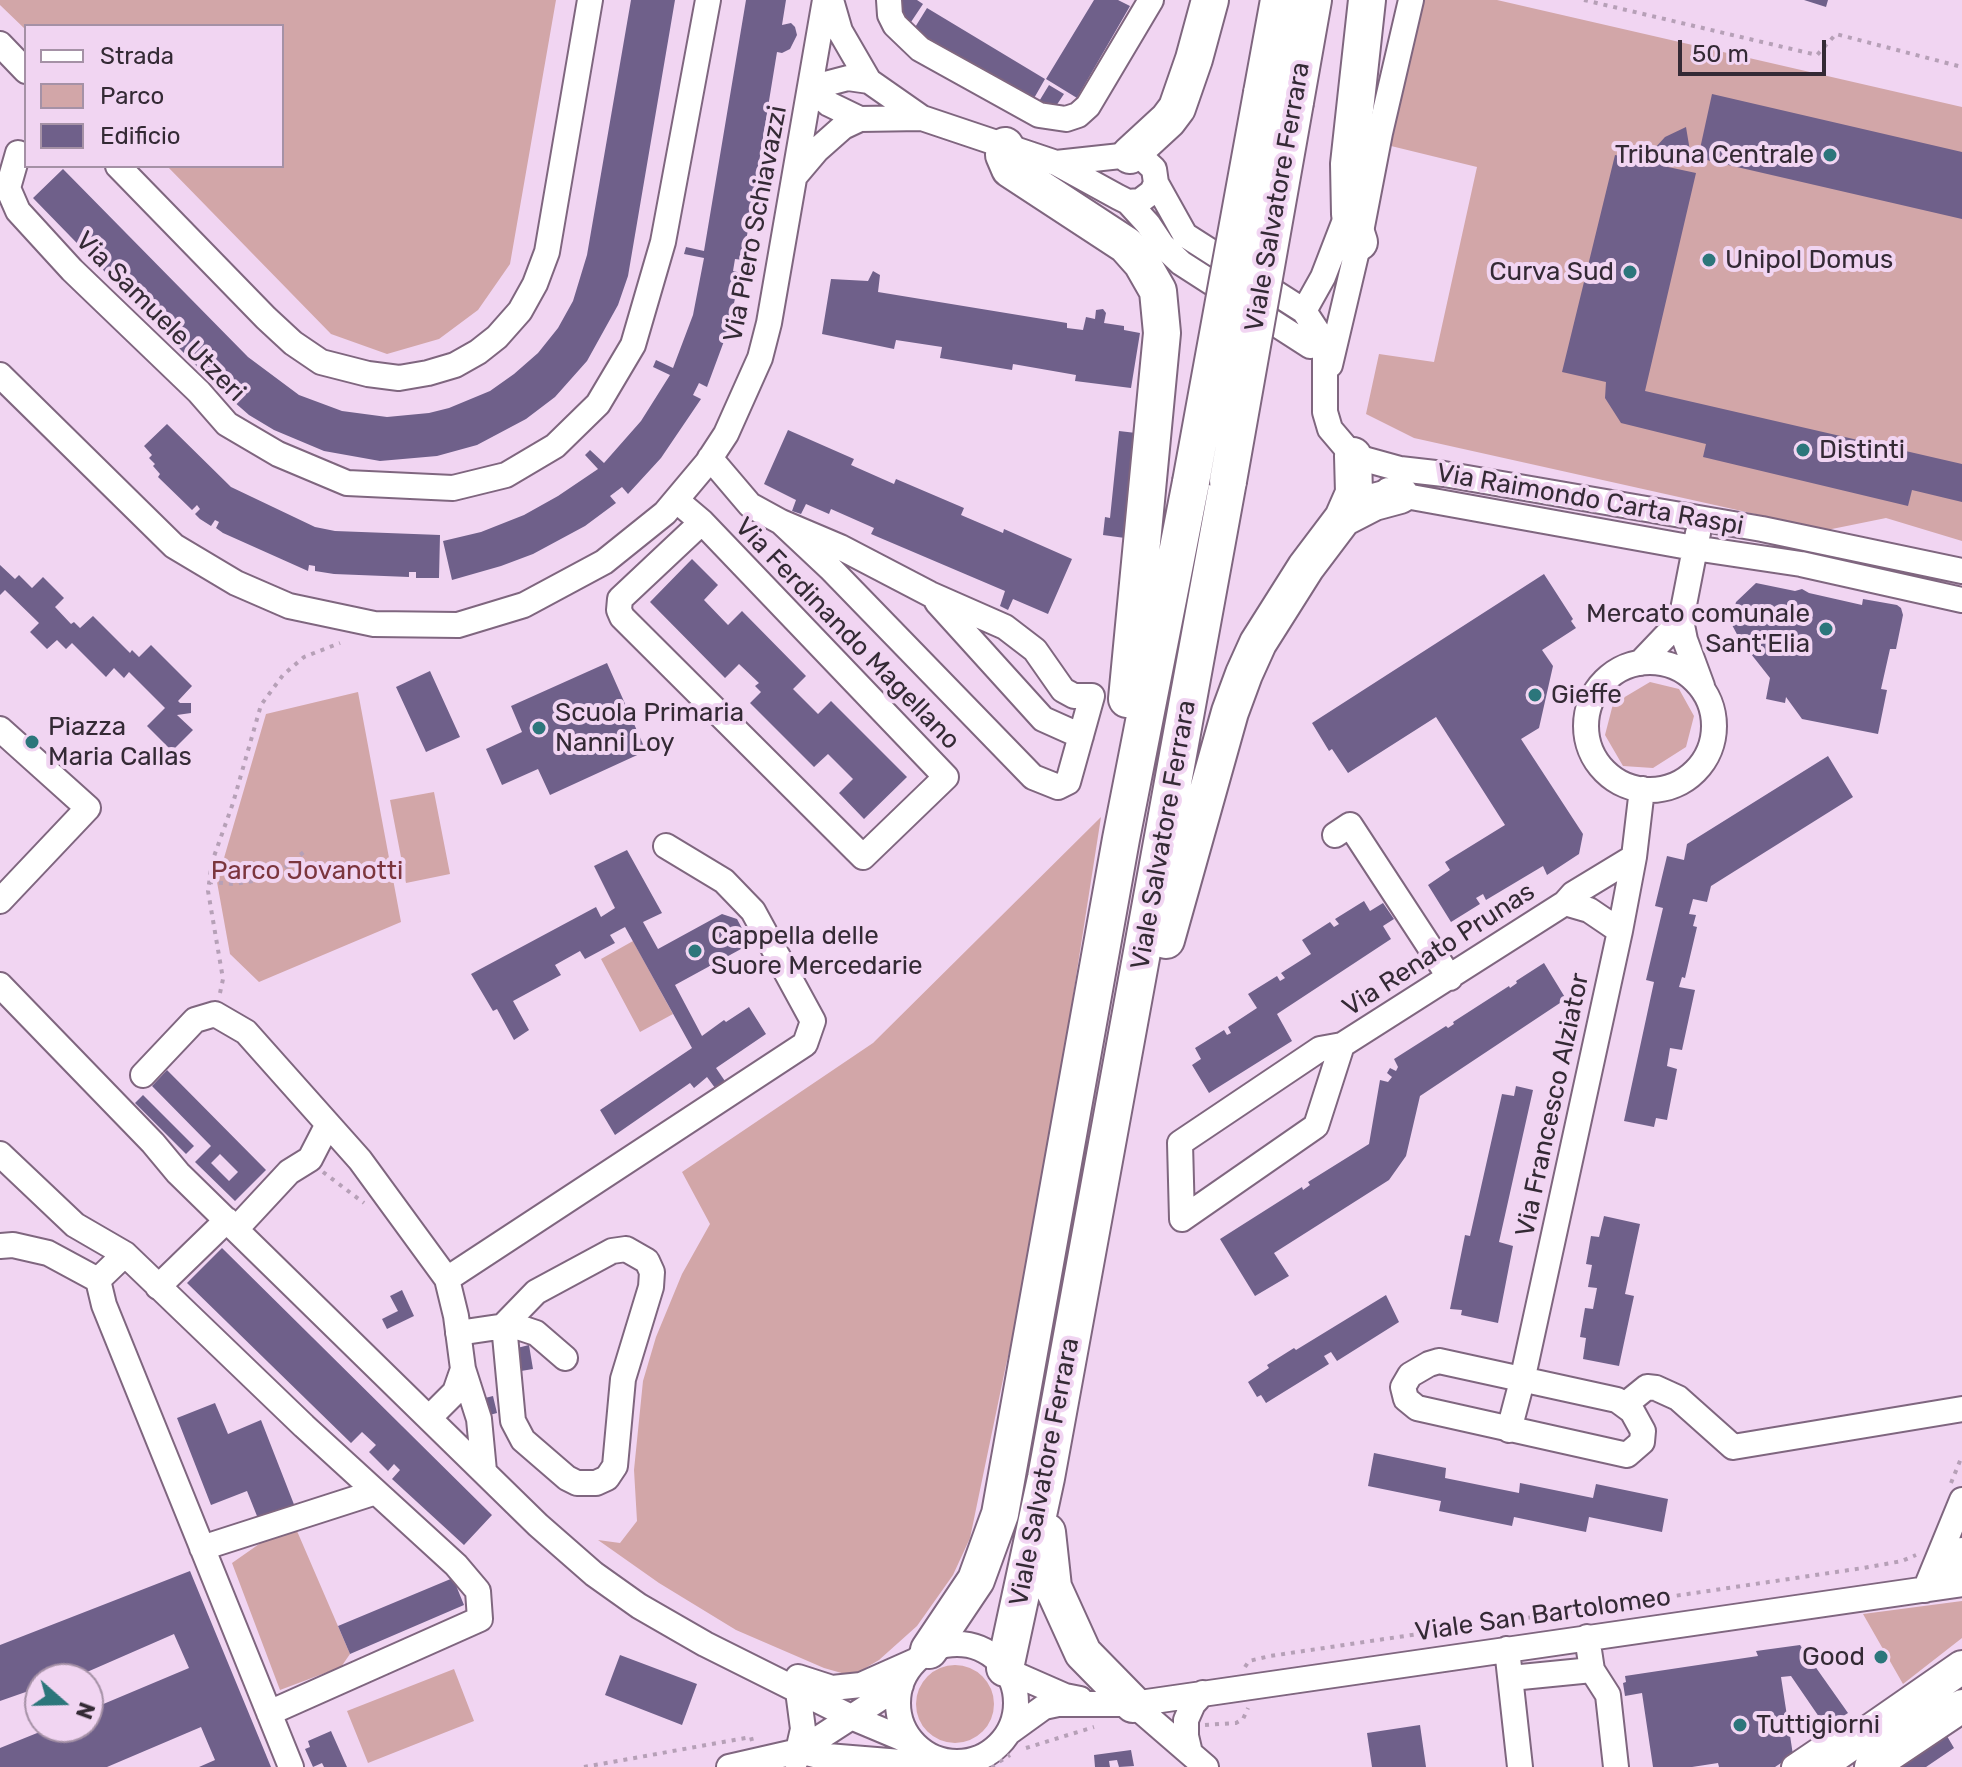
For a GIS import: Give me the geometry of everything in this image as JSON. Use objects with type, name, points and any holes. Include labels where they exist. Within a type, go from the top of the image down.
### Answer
[{"type":"highway","points":[[1126,156],[1168,120],[1177,108],[1210,0]]},
{"type":"highway","name":"Viale Salvatore Ferrara","points":[[1007,1669],[1046,1478],[1228,481],[1279,98],[1279,0]]},
{"type":"highway","name":"Viale Salvatore Ferrara","points":[[922,1656],[976,1580],[1000,1514],[1121,839],[1191,482],[1279,98],[1313,0]]},
{"type":"highway","points":[[1354,225],[1349,164],[1367,0]]},
{"type":"highway","points":[[1005,146],[1004,155],[1010,169],[1126,245],[1142,263],[1158,291],[1162,333],[1116,816],[1121,839]]},
{"type":"highway","points":[[1134,1000],[1155,978],[1230,712],[1244,674],[1266,630],[1306,567],[1343,518],[1354,493],[1353,465]]},
{"type":"highway","points":[[1343,518],[1374,502],[1400,495]]},
{"type":"highway","points":[[1046,1478],[1047,1543],[1053,1587],[1111,1711]]},
{"type":"main road","points":[[1818,1767],[1962,1667]]},
{"type":"main road","points":[[1871,1767],[1962,1706]]},
{"type":"street","points":[[120,168],[266,318],[293,343],[321,362],[399,378],[455,365],[497,337],[520,311],[535,284],[547,252],[590,0]]},
{"type":"street","name":"Via Samuele Utzeri","points":[[18,153],[8,188],[18,211],[72,270],[199,392],[227,424],[278,454],[347,483],[453,488],[506,475],[555,446],[598,404],[633,345],[663,242],[708,0]]},
{"type":"street","name":"Via Piero Schiavazzi","points":[[0,375],[174,546],[236,583],[289,606],[374,624],[458,625],[524,605],[604,562],[665,513],[726,434],[760,358],[769,323],[825,0]]},
{"type":"street","points":[[831,0],[840,31],[869,81],[922,118],[1056,163],[1123,200],[1140,201],[1156,183]]},
{"type":"street","points":[[889,0],[890,15],[895,25],[920,49],[1039,115],[1066,119],[1078,115],[1088,106],[1151,0]]},
{"type":"street","points":[[1325,339],[1380,133],[1411,0]]},
{"type":"street","points":[[0,44],[24,69]]},
{"type":"street","points":[[810,88],[848,78],[869,81]]},
{"type":"street","points":[[810,88],[829,104],[860,119]]},
{"type":"street","points":[[795,177],[826,142],[843,127],[860,119],[922,118]]},
{"type":"street","points":[[1304,311],[1354,225],[1380,133]]},
{"type":"street","points":[[1126,156],[1114,163],[1109,173],[1110,187],[1148,224],[1162,245],[1181,263],[1325,339]]},
{"type":"street","points":[[1056,163],[1126,156],[1140,156],[1148,161],[1154,169],[1156,183],[1185,235],[1304,311],[1325,339]]},
{"type":"street","name":"Via Raimondo Carta Raspi","points":[[1325,339],[1325,412],[1330,429],[1353,465]]},
{"type":"street","name":"Via Raimondo Carta Raspi","points":[[1325,339],[1311,417],[1328,450],[1400,495],[1801,564],[1962,600]]},
{"type":"street","name":"Via Ferdinando Magellano","points":[[710,458],[750,505],[930,594],[1005,627],[1035,650],[1063,690],[1074,696],[1092,696],[1068,782],[1058,787],[1033,777],[830,568],[781,522]]},
{"type":"street","name":"Via Raimondo Carta Raspi","points":[[1353,465],[1444,474],[1859,548],[1962,571]]},
{"type":"street","name":"Via Ferdinando Magellano","points":[[676,500],[702,522],[946,777],[863,857],[622,617],[620,599],[702,522]]},
{"type":"street","points":[[1702,519],[1681,620],[1712,712],[1713,736],[1700,766],[1674,785],[1658,789],[1627,786],[1601,767],[1587,739],[1586,723],[1589,707],[1605,680],[1617,671],[1640,663],[1664,663],[1679,668],[1703,690]]},
{"type":"street","points":[[930,594],[1043,719],[1081,736]]},
{"type":"street","points":[[1640,663],[1681,620]]},
{"type":"street","points":[[0,729],[88,808],[0,901]]},
{"type":"street","name":"Via Francesco Alziator","points":[[1509,1430],[1620,931],[1634,857],[1642,789]]},
{"type":"street","points":[[1335,835],[1350,825],[1450,978]]},
{"type":"street","points":[[447,1279],[805,1044],[813,1021],[753,911],[724,881],[666,846]]},
{"type":"street","name":"Via Renato Prunas","points":[[1342,1045],[1316,1126],[1182,1219],[1180,1143],[1320,1049],[1342,1045],[1634,857]]},
{"type":"street","name":"Via Renato Prunas","points":[[1565,903],[1589,910],[1620,931]]},
{"type":"street","points":[[0,985],[153,1143],[178,1173],[538,1525],[594,1574],[639,1606],[705,1644],[851,1717],[921,1759]]},
{"type":"street","points":[[0,1006],[146,1153],[178,1173]]},
{"type":"street","points":[[143,1075],[195,1020],[215,1014],[246,1032],[360,1160],[447,1279],[463,1369],[479,1419],[484,1471]]},
{"type":"street","points":[[158,1287],[289,1172],[310,1159],[327,1126]]},
{"type":"street","points":[[0,1154],[75,1225],[125,1254],[456,1565],[478,1591],[480,1619],[269,1713]]},
{"type":"street","points":[[0,1246],[13,1245],[48,1253],[98,1280],[104,1305],[291,1767]]},
{"type":"street","points":[[626,1249],[647,1261],[652,1272],[651,1287],[623,1379],[615,1466],[607,1478],[586,1485],[577,1483],[523,1440],[513,1421],[504,1325],[536,1292],[612,1251],[626,1249]]},
{"type":"street","points":[[98,1280],[125,1254]]},
{"type":"street","points":[[458,1333],[504,1325],[536,1333],[565,1358]]},
{"type":"street","points":[[1439,1361],[1626,1404],[1643,1431],[1642,1442],[1627,1455],[1417,1408],[1406,1399],[1403,1387],[1410,1375],[1439,1361]]},
{"type":"street","points":[[430,1417],[455,1392],[463,1369]]},
{"type":"street","points":[[1626,1404],[1647,1387],[1656,1388],[1678,1398],[1733,1447],[1962,1409]]},
{"type":"street","points":[[202,1548],[376,1492]]},
{"type":"street","points":[[1945,1587],[1956,1492]]},
{"type":"street","points":[[1945,1587],[1962,1550]]},
{"type":"street","name":"Viale San Bartolomeo","points":[[1008,1733],[1044,1707],[1058,1704],[1111,1711],[1203,1693],[1945,1587]]},
{"type":"street","points":[[1587,1637],[1592,1670],[1608,1695],[1616,1767]]},
{"type":"street","points":[[705,1644],[832,1688],[861,1685],[955,1643],[983,1650],[1007,1669],[1016,1699],[1015,1718],[1008,1733],[994,1751],[979,1760],[963,1763],[815,1755],[729,1767]]},
{"type":"street","points":[[1507,1649],[1520,1767]]},
{"type":"street","points":[[1794,1767],[1962,1653]]},
{"type":"street","points":[[796,1759],[851,1717],[901,1685],[922,1656]]},
{"type":"street","name":"Viale San Bartolomeo","points":[[1007,1669],[1065,1696],[1111,1711],[1198,1760]]},
{"type":"street","points":[[1511,1678],[1592,1670]]},
{"type":"street","points":[[901,1685],[901,1719],[905,1733],[921,1759]]},
{"type":"street","points":[[796,1759],[803,1729],[798,1691]]},
{"type":"street","points":[[1198,1760],[1186,1736],[1186,1720],[1193,1704],[1203,1693]]},
{"type":"street","points":[[1884,1767],[1962,1714]]},
{"type":"path","points":[[1584,0],[1817,55],[1836,34],[1962,67]]},
{"type":"path","points":[[215,1014],[223,979],[209,882],[212,862],[233,803],[261,705],[283,675],[304,657],[340,643]]},
{"type":"path","points":[[209,882],[234,884],[272,878],[305,851]]},
{"type":"path","points":[[310,1159],[360,1202],[403,1218]]},
{"type":"path","points":[[1956,1492],[1962,1456]]},
{"type":"path","points":[[1245,1674],[1249,1661],[1270,1656],[1863,1568],[1915,1556],[1924,1545]]},
{"type":"path","points":[[1203,1725],[1236,1723],[1243,1719],[1248,1707]]},
{"type":"path","points":[[991,1767],[1015,1751],[1093,1727],[1111,1711]]},
{"type":"path","points":[[584,1767],[751,1737],[755,1762]]},
{"type":"green space","points":[[0,0],[556,0],[510,264],[478,310],[439,339],[387,354],[331,334],[169,168],[284,168],[284,24],[24,24],[24,28],[0,5]]},
{"type":"green space","name":"Unipol Domus","points":[[1422,0],[1497,0],[1962,107],[1962,541],[1886,518],[1827,530],[1414,438],[1366,414],[1379,354],[1434,362],[1477,167],[1391,146]]},
{"type":"green space","points":[[1650,682],[1679,689],[1694,716],[1686,747],[1653,768],[1623,766],[1605,735],[1613,704]]},
{"type":"green space","name":"Parco Jovanotti","points":[[358,692],[401,922],[259,982],[230,954],[217,882],[266,714]]},
{"type":"green space","points":[[434,792],[450,874],[406,883],[390,800]]},
{"type":"green space","points":[[1101,817],[1024,1309],[1015,1327],[1006,1365],[970,1538],[953,1575],[917,1626],[879,1660],[852,1676],[824,1668],[736,1630],[659,1583],[598,1540],[620,1543],[637,1521],[634,1470],[643,1381],[656,1337],[682,1274],[710,1224],[682,1172],[873,1043]]},
{"type":"green space","points":[[633,941],[673,1014],[640,1032],[601,959]]},
{"type":"green space","points":[[297,1531],[350,1654],[341,1667],[280,1690],[232,1563],[262,1542]]},
{"type":"green space","points":[[1962,1601],[1962,1638],[1903,1684],[1863,1614]]},
{"type":"green space","points":[[955,1665],[970,1668],[987,1682],[994,1704],[991,1719],[977,1736],[955,1743],[940,1740],[923,1726],[916,1704],[919,1689],[933,1672]]},
{"type":"green space","points":[[454,1669],[474,1721],[368,1763],[347,1711]]},
{"type":"building","points":[[631,0],[675,0],[628,276],[618,305],[587,361],[555,397],[526,419],[477,445],[437,456],[380,461],[324,451],[274,430],[249,415],[217,387],[33,198],[63,169],[248,357],[299,395],[342,411],[387,417],[449,408],[490,391],[514,374],[538,353],[558,328],[573,301],[587,255]]},
{"type":"building","points":[[746,0],[786,0],[782,25],[791,23],[797,35],[790,49],[777,52],[743,260],[735,259],[733,271],[741,273],[727,333],[707,387],[699,383],[693,395],[701,399],[661,458],[628,494],[622,487],[610,496],[616,503],[585,526],[533,554],[452,580],[443,541],[481,532],[524,515],[598,469],[585,455],[590,450],[604,463],[641,421],[670,375],[653,367],[656,360],[673,368],[693,315],[704,258],[684,254],[686,247],[704,251]]},
{"type":"building","points":[[900,0],[917,0],[923,4],[909,25],[892,12]]},
{"type":"building","points":[[1094,0],[1118,0],[1130,6],[1077,98],[1046,79]]},
{"type":"building","points":[[1804,0],[1828,0],[1826,7]]},
{"type":"building","points":[[927,8],[1045,79],[1029,107],[909,37]]},
{"type":"building","points":[[1049,85],[1064,94],[1052,112],[1038,103]]},
{"type":"building","name":"Tribuna Centrale","points":[[1712,94],[1962,152],[1962,219],[1698,158]]},
{"type":"building","points":[[1686,127],[1690,151],[1682,156],[1678,149],[1668,167],[1696,173],[1645,391],[1962,464],[1962,502],[1912,490],[1908,506],[1703,457],[1706,444],[1621,423],[1605,398],[1606,382],[1562,372],[1615,155],[1652,163],[1655,148],[1665,137]]},
{"type":"building","points":[[873,271],[880,275],[878,292],[1067,323],[1067,328],[1083,330],[1086,317],[1095,319],[1096,310],[1103,309],[1106,313],[1104,323],[1124,326],[1124,330],[1140,333],[1131,388],[1075,381],[1076,375],[1013,364],[1012,370],[940,358],[942,347],[896,340],[894,349],[822,334],[831,279],[868,281]]},
{"type":"building","points":[[167,424],[231,487],[315,527],[335,531],[440,535],[439,578],[416,578],[416,572],[409,572],[409,577],[334,574],[315,571],[315,566],[309,565],[308,571],[223,533],[216,528],[219,522],[215,520],[211,526],[200,519],[195,514],[200,509],[197,505],[192,510],[158,477],[160,474],[149,458],[152,455],[144,446]]},
{"type":"building","points":[[788,430],[854,459],[851,465],[894,484],[896,479],[964,508],[961,515],[1003,533],[1004,529],[1072,559],[1048,614],[1013,599],[1008,610],[1000,606],[1005,591],[871,534],[874,528],[831,509],[829,514],[806,504],[801,514],[792,511],[796,500],[764,484]]},
{"type":"building","points":[[1119,431],[1136,433],[1125,538],[1103,535],[1105,517],[1110,518]]},
{"type":"building","points":[[692,559],[718,585],[704,600],[728,625],[742,611],[806,676],[793,689],[818,714],[831,701],[907,777],[864,819],[839,793],[853,779],[828,754],[814,767],[750,703],[761,692],[755,686],[759,683],[739,664],[725,678],[650,602]]},
{"type":"building","points":[[0,565],[15,579],[19,575],[32,588],[43,577],[64,598],[55,607],[71,624],[74,622],[80,628],[93,616],[130,653],[132,650],[139,657],[151,645],[192,686],[178,701],[191,703],[191,713],[177,715],[193,730],[172,751],[147,726],[165,708],[129,672],[124,678],[114,668],[106,677],[72,643],[66,649],[57,640],[47,649],[30,632],[39,623],[5,590],[0,595]]},
{"type":"building","points":[[1544,574],[1576,628],[1542,650],[1553,666],[1539,728],[1521,739],[1583,834],[1579,854],[1547,875],[1543,866],[1486,900],[1483,894],[1476,898],[1480,904],[1451,922],[1428,885],[1450,870],[1445,862],[1505,825],[1436,717],[1348,773],[1332,749],[1329,751],[1312,723]]},
{"type":"building","points":[[1756,583],[1795,591],[1802,589],[1862,605],[1863,599],[1901,608],[1903,615],[1896,649],[1890,649],[1881,689],[1887,690],[1878,734],[1802,719],[1786,697],[1785,703],[1766,699],[1770,678],[1740,640],[1731,623],[1736,602]]},
{"type":"building","points":[[607,663],[646,751],[550,795],[538,769],[502,785],[486,749],[522,732],[511,706]]},
{"type":"building","points":[[430,671],[460,737],[426,752],[396,687]]},
{"type":"building","points":[[1828,756],[1853,797],[1711,886],[1707,902],[1693,899],[1689,914],[1696,915],[1693,926],[1697,927],[1685,978],[1682,977],[1679,987],[1695,990],[1682,1050],[1670,1048],[1667,1066],[1677,1069],[1667,1120],[1656,1118],[1654,1127],[1624,1121],[1654,982],[1646,980],[1663,908],[1655,906],[1667,856],[1684,860],[1687,844]]},
{"type":"building","points":[[627,850],[662,913],[643,922],[658,949],[722,914],[737,919],[745,934],[741,949],[675,985],[702,1036],[749,1007],[766,1034],[716,1068],[727,1084],[718,1092],[707,1077],[694,1088],[690,1083],[615,1135],[600,1110],[692,1048],[625,927],[610,935],[615,943],[585,959],[580,951],[555,965],[561,975],[513,1001],[529,1030],[514,1040],[497,1009],[493,1011],[471,974],[596,907],[601,917],[615,908],[594,866]]},
{"type":"building","points":[[1364,901],[1370,911],[1383,903],[1394,919],[1383,926],[1391,939],[1277,1014],[1292,1041],[1209,1093],[1192,1065],[1201,1059],[1195,1048],[1224,1030],[1227,1035],[1231,1033],[1228,1027],[1257,1008],[1248,994],[1277,976],[1280,981],[1285,978],[1281,973],[1311,954],[1302,940],[1330,922],[1334,927],[1339,924],[1335,919]]},
{"type":"building","points":[[1544,963],[1566,999],[1420,1096],[1406,1156],[1389,1180],[1274,1253],[1289,1276],[1255,1296],[1220,1239],[1302,1187],[1303,1190],[1310,1185],[1308,1182],[1369,1144],[1380,1080],[1388,1082],[1392,1077],[1387,1073],[1390,1068],[1396,1071],[1398,1067],[1394,1059],[1446,1026],[1448,1028]]},
{"type":"building","points":[[167,1070],[266,1170],[235,1201],[195,1162],[211,1146],[152,1086]],"holes":[[[220,1154],[238,1172],[229,1181],[211,1163]]]},
{"type":"building","points":[[1516,1086],[1533,1090],[1499,1242],[1513,1246],[1498,1323],[1461,1315],[1462,1310],[1450,1309],[1465,1235],[1470,1236],[1502,1094],[1514,1096]]},
{"type":"building","points":[[143,1095],[194,1146],[186,1154],[135,1103]]},
{"type":"building","points":[[1604,1216],[1640,1224],[1625,1294],[1634,1296],[1619,1366],[1583,1359],[1586,1338],[1580,1337],[1585,1308],[1593,1309],[1597,1288],[1588,1287],[1592,1265],[1586,1264],[1591,1236],[1599,1237]]},
{"type":"building","points":[[222,1248],[492,1515],[464,1545],[392,1479],[400,1470],[394,1464],[388,1471],[369,1452],[376,1445],[362,1432],[351,1443],[187,1283]]},
{"type":"building","points":[[402,1290],[414,1316],[387,1329],[382,1319],[398,1311],[390,1296]]},
{"type":"building","points":[[1386,1295],[1399,1322],[1337,1361],[1331,1352],[1324,1356],[1329,1364],[1266,1403],[1261,1395],[1257,1397],[1248,1382],[1269,1368],[1267,1365]]},
{"type":"building","points":[[529,1345],[533,1369],[521,1371],[517,1348]]},
{"type":"building","points":[[493,1396],[497,1413],[486,1416],[481,1399]]},
{"type":"building","points":[[215,1403],[228,1434],[261,1420],[295,1507],[259,1521],[247,1491],[211,1505],[177,1418]]},
{"type":"building","points":[[1374,1453],[1446,1468],[1445,1478],[1519,1493],[1520,1483],[1593,1498],[1596,1484],[1668,1499],[1662,1532],[1589,1517],[1586,1532],[1514,1517],[1512,1526],[1439,1511],[1441,1501],[1368,1486]]},
{"type":"building","points":[[190,1571],[271,1767],[199,1767],[215,1760],[201,1727],[107,1767],[0,1767],[0,1748],[24,1738],[24,1743],[104,1743],[104,1704],[189,1668],[174,1634],[104,1665],[24,1663],[24,1693],[0,1701],[0,1645]]},
{"type":"building","points":[[453,1578],[464,1605],[350,1654],[338,1626]]},
{"type":"building","points":[[1800,1645],[1848,1713],[1826,1727],[1791,1676],[1781,1677],[1793,1755],[1775,1767],[1719,1767],[1718,1763],[1653,1767],[1642,1693],[1625,1696],[1625,1676],[1758,1656],[1756,1651]]},
{"type":"building","points":[[620,1655],[697,1684],[682,1725],[605,1695]]},
{"type":"building","points":[[1420,1725],[1426,1767],[1372,1767],[1367,1733]]},
{"type":"building","points":[[331,1731],[347,1767],[324,1767],[322,1763],[313,1767],[305,1749],[310,1747],[308,1741]]},
{"type":"building","points":[[1947,1736],[1954,1748],[1926,1767],[1901,1767]]},
{"type":"building","points":[[1131,1750],[1134,1766],[1119,1767],[1117,1760],[1109,1761],[1110,1767],[1095,1767],[1094,1755]]},
{"type":"place","name":"Tribuna Centrale","points":[[1830,155]]},
{"type":"place","name":"Unipol Domus","points":[[1709,260]]},
{"type":"place","name":"Curva Sud","points":[[1630,272]]},
{"type":"place","name":"Distinti","points":[[1803,450]]},
{"type":"place","name":"Mercato comunale Sant'Elia","points":[[1826,629]]},
{"type":"place","name":"Gieffe","points":[[1535,695]]},
{"type":"place","name":"Scuola Primaria Nanni Loy","points":[[539,728]]},
{"type":"place","name":"Piazza Maria Callas","points":[[32,742]]},
{"type":"place","name":"Cappella delle Suore Mercedarie","points":[[695,951]]},
{"type":"place","name":"Good","points":[[1881,1657]]},
{"type":"place","name":"Tuttigiorni","points":[[1740,1725]]}]
